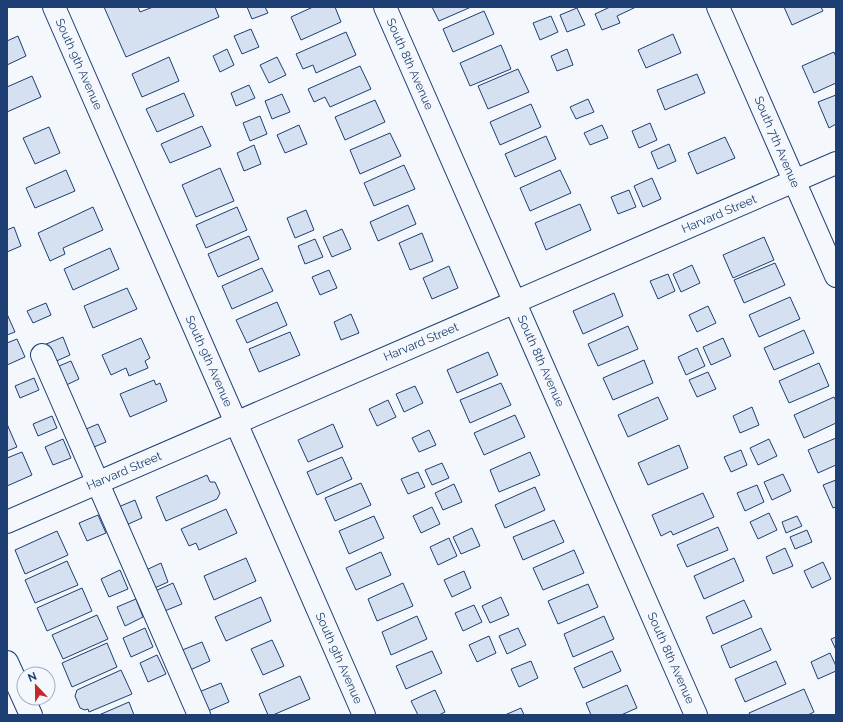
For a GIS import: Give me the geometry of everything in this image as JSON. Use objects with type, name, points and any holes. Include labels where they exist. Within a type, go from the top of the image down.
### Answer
[{"type":"street","name":"South 9th Avenue","points":[[54,7],[364,715]]},
{"type":"street","name":"South 8th Avenue","points":[[385,7],[696,715]]},
{"type":"street","name":"South 7th Avenue","points":[[718,7],[836,276]]},
{"type":"street","name":"Harvard Street","points":[[7,522],[836,163]]},
{"type":"street","points":[[42,355],[199,715]]},
{"type":"street","points":[[7,662],[31,715]]},
{"type":"building","points":[[104,7],[138,7],[140,12],[153,7],[215,7],[219,17],[126,57]]},
{"type":"building","points":[[247,7],[265,7],[268,13],[252,19]]},
{"type":"building","points":[[313,7],[335,7],[341,22],[301,40],[291,17]]},
{"type":"building","points":[[432,7],[471,7],[439,21]]},
{"type":"building","points":[[610,7],[636,7],[617,16],[620,23],[602,30],[595,14]]},
{"type":"building","points":[[784,7],[821,7],[823,11],[792,25]]},
{"type":"building","points":[[577,8],[585,25],[567,32],[560,15]]},
{"type":"building","points":[[484,11],[494,34],[453,52],[443,29]]},
{"type":"building","points":[[551,16],[558,32],[540,40],[533,23]]},
{"type":"building","points":[[251,29],[259,47],[242,54],[234,36]]},
{"type":"building","points":[[346,32],[356,55],[316,73],[313,65],[303,69],[296,54]]},
{"type":"building","points":[[673,34],[681,53],[646,68],[638,50]]},
{"type":"building","points":[[18,36],[26,56],[7,65],[7,41]]},
{"type":"building","points":[[501,45],[511,69],[470,86],[460,63]]},
{"type":"building","points":[[227,49],[234,65],[220,72],[213,56]]},
{"type":"building","points":[[567,49],[573,65],[557,71],[551,56]]},
{"type":"building","points":[[834,52],[836,57],[836,83],[814,93],[802,66]]},
{"type":"building","points":[[169,57],[179,81],[142,97],[132,74]]},
{"type":"building","points":[[277,57],[286,75],[269,83],[260,65]]},
{"type":"building","points":[[360,66],[371,89],[330,107],[325,97],[314,102],[308,89]]},
{"type":"building","points":[[518,69],[529,92],[488,109],[478,86]]},
{"type":"building","points":[[697,74],[705,93],[665,110],[657,90]]},
{"type":"building","points":[[32,76],[41,97],[7,112],[7,87]]},
{"type":"building","points":[[249,85],[255,98],[236,106],[231,93]]},
{"type":"building","points":[[184,93],[194,116],[157,132],[146,109]]},
{"type":"building","points":[[282,94],[290,112],[272,119],[265,101]]},
{"type":"building","points":[[836,95],[836,124],[829,128],[818,102]]},
{"type":"building","points":[[588,99],[594,112],[576,119],[570,107]]},
{"type":"building","points":[[375,100],[385,122],[345,140],[335,117]]},
{"type":"building","points":[[531,104],[541,127],[500,145],[490,122]]},
{"type":"building","points":[[260,116],[267,134],[250,141],[243,123]]},
{"type":"building","points":[[650,123],[657,140],[639,148],[632,131]]},
{"type":"building","points":[[299,125],[307,144],[285,153],[277,135]]},
{"type":"building","points":[[602,125],[608,138],[590,145],[584,133]]},
{"type":"building","points":[[202,126],[211,146],[170,163],[161,144]]},
{"type":"building","points":[[49,127],[60,153],[35,164],[23,138]]},
{"type":"building","points":[[390,133],[401,156],[360,174],[350,150]]},
{"type":"building","points":[[546,136],[556,159],[515,177],[505,154]]},
{"type":"building","points":[[725,137],[735,158],[697,174],[688,153]]},
{"type":"building","points":[[669,144],[676,161],[658,169],[651,152]]},
{"type":"building","points":[[254,145],[261,164],[244,171],[237,153]]},
{"type":"building","points":[[404,165],[415,189],[374,206],[364,183]]},
{"type":"building","points":[[220,168],[234,201],[196,217],[182,185]]},
{"type":"building","points":[[66,170],[75,191],[35,208],[26,188]]},
{"type":"building","points":[[560,170],[571,193],[530,211],[520,188]]},
{"type":"building","points":[[652,178],[661,199],[643,207],[634,186]]},
{"type":"building","points":[[629,190],[636,207],[618,214],[611,197]]},
{"type":"building","points":[[580,204],[591,230],[546,250],[535,223]]},
{"type":"building","points":[[408,205],[416,224],[378,241],[370,222]]},
{"type":"building","points":[[93,207],[103,230],[63,248],[65,254],[50,261],[38,233]]},
{"type":"building","points":[[237,207],[247,230],[206,248],[196,225]]},
{"type":"building","points":[[306,210],[314,230],[295,238],[287,218]]},
{"type":"building","points":[[14,227],[21,246],[7,252],[7,230]]},
{"type":"building","points":[[342,229],[351,249],[332,257],[323,237]]},
{"type":"building","points":[[422,233],[433,261],[410,270],[399,243]]},
{"type":"building","points":[[249,236],[259,259],[218,277],[208,254]]},
{"type":"building","points":[[764,237],[774,260],[733,278],[723,255]]},
{"type":"building","points":[[315,239],[323,257],[305,264],[298,246]]},
{"type":"building","points":[[110,248],[119,269],[73,290],[64,269]]},
{"type":"building","points":[[775,263],[785,285],[744,303],[734,280]]},
{"type":"building","points":[[692,265],[700,283],[681,292],[673,274]]},
{"type":"building","points":[[449,266],[458,288],[432,299],[423,278]]},
{"type":"building","points":[[262,268],[273,291],[232,309],[222,286]]},
{"type":"building","points":[[329,270],[337,288],[320,295],[312,277]]},
{"type":"building","points":[[668,274],[675,291],[658,299],[650,281]]},
{"type":"building","points":[[127,288],[137,309],[93,328],[84,306]]},
{"type":"building","points":[[614,293],[623,316],[583,334],[573,311]]},
{"type":"building","points":[[790,297],[800,319],[759,337],[749,315]]},
{"type":"building","points":[[277,302],[287,325],[247,343],[236,320]]},
{"type":"building","points":[[46,303],[51,315],[33,323],[27,311]]},
{"type":"building","points":[[708,306],[716,323],[697,332],[689,315]]},
{"type":"building","points":[[7,314],[15,332],[7,335]]},
{"type":"building","points":[[351,314],[359,333],[341,340],[334,322]]},
{"type":"building","points":[[628,326],[638,349],[598,366],[588,344]]},
{"type":"building","points":[[804,330],[814,353],[774,370],[764,348]]},
{"type":"building","points":[[290,332],[300,355],[259,372],[249,349]]},
{"type":"building","points":[[63,337],[70,355],[52,363],[44,345]]},
{"type":"building","points":[[141,338],[150,358],[145,361],[148,368],[129,376],[126,368],[111,375],[102,355]]},
{"type":"building","points":[[723,338],[731,356],[711,365],[703,347]]},
{"type":"building","points":[[17,339],[25,357],[7,365],[7,343]]},
{"type":"building","points":[[697,348],[705,366],[686,375],[678,357]]},
{"type":"building","points":[[488,352],[498,375],[457,393],[447,370]]},
{"type":"building","points":[[644,360],[653,383],[613,400],[603,378]]},
{"type":"building","points":[[71,361],[79,379],[60,388],[52,369]]},
{"type":"building","points":[[819,363],[829,386],[789,403],[779,381]]},
{"type":"building","points":[[708,372],[716,389],[697,397],[689,380]]},
{"type":"building","points":[[34,378],[39,390],[20,398],[15,386]]},
{"type":"building","points":[[154,380],[156,385],[160,383],[167,401],[130,417],[120,394]]},
{"type":"building","points":[[501,383],[511,405],[470,423],[460,400]]},
{"type":"building","points":[[415,386],[423,403],[404,412],[396,394]]},
{"type":"building","points":[[658,397],[668,419],[628,437],[618,415]]},
{"type":"building","points":[[834,397],[836,401],[836,423],[804,438],[794,415]]},
{"type":"building","points":[[388,400],[396,417],[377,426],[369,409]]},
{"type":"building","points":[[752,407],[759,425],[740,433],[733,416]]},
{"type":"building","points":[[515,415],[525,437],[484,455],[474,433]]},
{"type":"building","points":[[52,416],[57,428],[38,436],[33,424]]},
{"type":"building","points":[[7,424],[17,447],[7,451]]},
{"type":"building","points":[[98,424],[106,442],[87,450],[79,432]]},
{"type":"building","points":[[333,424],[343,447],[308,462],[298,440]]},
{"type":"building","points":[[429,430],[436,445],[419,452],[412,438]]},
{"type":"building","points":[[836,438],[836,465],[818,473],[808,450]]},
{"type":"building","points":[[63,439],[71,458],[53,465],[45,447]]},
{"type":"building","points":[[769,439],[777,456],[758,465],[750,448]]},
{"type":"building","points":[[679,445],[688,468],[648,485],[638,463]]},
{"type":"building","points":[[741,450],[747,465],[731,472],[724,457]]},
{"type":"building","points":[[22,452],[32,475],[7,486],[7,458]]},
{"type":"building","points":[[530,452],[540,475],[499,492],[490,470]]},
{"type":"building","points":[[342,457],[352,479],[317,495],[307,472]]},
{"type":"building","points":[[442,463],[449,478],[432,485],[425,470]]},
{"type":"building","points":[[418,472],[425,487],[408,494],[401,479]]},
{"type":"building","points":[[783,474],[791,491],[772,500],[764,482]]},
{"type":"building","points":[[207,475],[210,482],[215,482],[220,493],[217,499],[166,521],[156,497]]},
{"type":"building","points":[[836,480],[836,507],[833,508],[823,485]]},
{"type":"building","points":[[361,483],[371,505],[335,521],[325,498]]},
{"type":"building","points":[[454,484],[462,502],[443,510],[435,493]]},
{"type":"building","points":[[757,485],[764,502],[745,511],[737,493]]},
{"type":"building","points":[[535,487],[545,510],[505,528],[495,505]]},
{"type":"building","points":[[703,493],[714,517],[673,535],[671,531],[661,536],[652,515]]},
{"type":"building","points":[[135,500],[142,518],[124,526],[116,508]]},
{"type":"building","points":[[432,507],[440,524],[421,533],[413,516]]},
{"type":"building","points":[[226,509],[237,533],[199,550],[196,543],[189,546],[181,529]]},
{"type":"building","points":[[769,513],[777,530],[758,539],[750,522]]},
{"type":"building","points":[[98,515],[106,533],[87,541],[79,523]]},
{"type":"building","points":[[374,516],[384,538],[349,554],[339,531]]},
{"type":"building","points":[[797,516],[802,526],[786,533],[782,522]]},
{"type":"building","points":[[554,520],[564,542],[523,560],[513,537]]},
{"type":"building","points":[[718,527],[728,550],[687,567],[677,545]]},
{"type":"building","points":[[472,528],[480,546],[461,554],[453,537]]},
{"type":"building","points":[[807,530],[812,542],[795,549],[790,537]]},
{"type":"building","points":[[57,531],[68,555],[25,574],[15,550]]},
{"type":"building","points":[[449,538],[457,556],[438,565],[430,547]]},
{"type":"building","points":[[785,548],[793,566],[773,574],[766,557]]},
{"type":"building","points":[[574,550],[584,573],[543,590],[533,568]]},
{"type":"building","points":[[381,552],[391,575],[356,590],[346,568]]},
{"type":"building","points":[[246,558],[256,581],[214,600],[204,576]]},
{"type":"building","points":[[734,558],[744,581],[704,599],[694,576]]},
{"type":"building","points":[[67,561],[78,585],[35,603],[25,580]]},
{"type":"building","points":[[823,562],[831,579],[812,588],[804,571]]},
{"type":"building","points":[[161,563],[168,582],[150,590],[142,572]]},
{"type":"building","points":[[120,570],[128,589],[109,597],[101,579]]},
{"type":"building","points":[[464,571],[471,588],[452,597],[444,580]]},
{"type":"building","points":[[173,583],[182,604],[162,612],[153,592]]},
{"type":"building","points":[[403,583],[413,606],[377,621],[368,599]]},
{"type":"building","points":[[588,584],[598,607],[558,624],[548,601]]},
{"type":"building","points":[[82,588],[92,611],[47,631],[37,608]]},
{"type":"building","points":[[261,597],[271,621],[226,641],[215,617]]},
{"type":"building","points":[[501,597],[509,615],[490,623],[482,606]]},
{"type":"building","points":[[136,599],[143,617],[125,626],[117,607]]},
{"type":"building","points":[[744,600],[752,617],[713,634],[706,617]]},
{"type":"building","points":[[474,605],[482,622],[463,631],[455,613]]},
{"type":"building","points":[[97,615],[108,639],[63,659],[52,635]]},
{"type":"building","points":[[417,616],[427,639],[391,655],[382,632]]},
{"type":"building","points":[[604,616],[614,639],[573,657],[564,634]]},
{"type":"building","points":[[145,628],[153,647],[131,657],[123,638]]},
{"type":"building","points":[[518,628],[526,645],[507,654],[499,636]]},
{"type":"building","points":[[761,628],[771,650],[730,668],[721,646]]},
{"type":"building","points":[[489,636],[496,653],[477,662],[469,645]]},
{"type":"building","points":[[836,637],[836,650],[831,639]]},
{"type":"building","points":[[272,640],[284,666],[263,675],[251,649]]},
{"type":"building","points":[[202,642],[210,661],[188,671],[180,651]]},
{"type":"building","points":[[107,643],[117,667],[72,687],[62,663]]},
{"type":"building","points":[[432,651],[442,673],[406,689],[396,666]]},
{"type":"building","points":[[612,651],[621,671],[583,688],[574,668]]},
{"type":"building","points":[[830,653],[836,666],[836,671],[818,679],[811,662]]},
{"type":"building","points":[[157,655],[166,674],[148,682],[140,663]]},
{"type":"building","points":[[531,661],[538,678],[519,687],[511,669]]},
{"type":"building","points":[[776,661],[786,684],[745,702],[735,679]]},
{"type":"building","points":[[121,670],[132,694],[89,712],[88,709],[85,710],[80,708],[75,696],[77,690]]},
{"type":"building","points":[[300,676],[310,699],[273,715],[268,715],[259,694]]},
{"type":"building","points":[[221,683],[229,702],[208,711],[199,692]]},
{"type":"building","points":[[627,685],[637,708],[621,715],[591,715],[586,703]]},
{"type":"building","points":[[804,689],[814,712],[808,715],[750,715],[749,713]]},
{"type":"building","points":[[435,690],[445,712],[439,715],[418,715],[411,701]]},
{"type":"building","points":[[129,702],[134,715],[99,715]]},
{"type":"building","points":[[521,708],[524,715],[505,715]]}]
